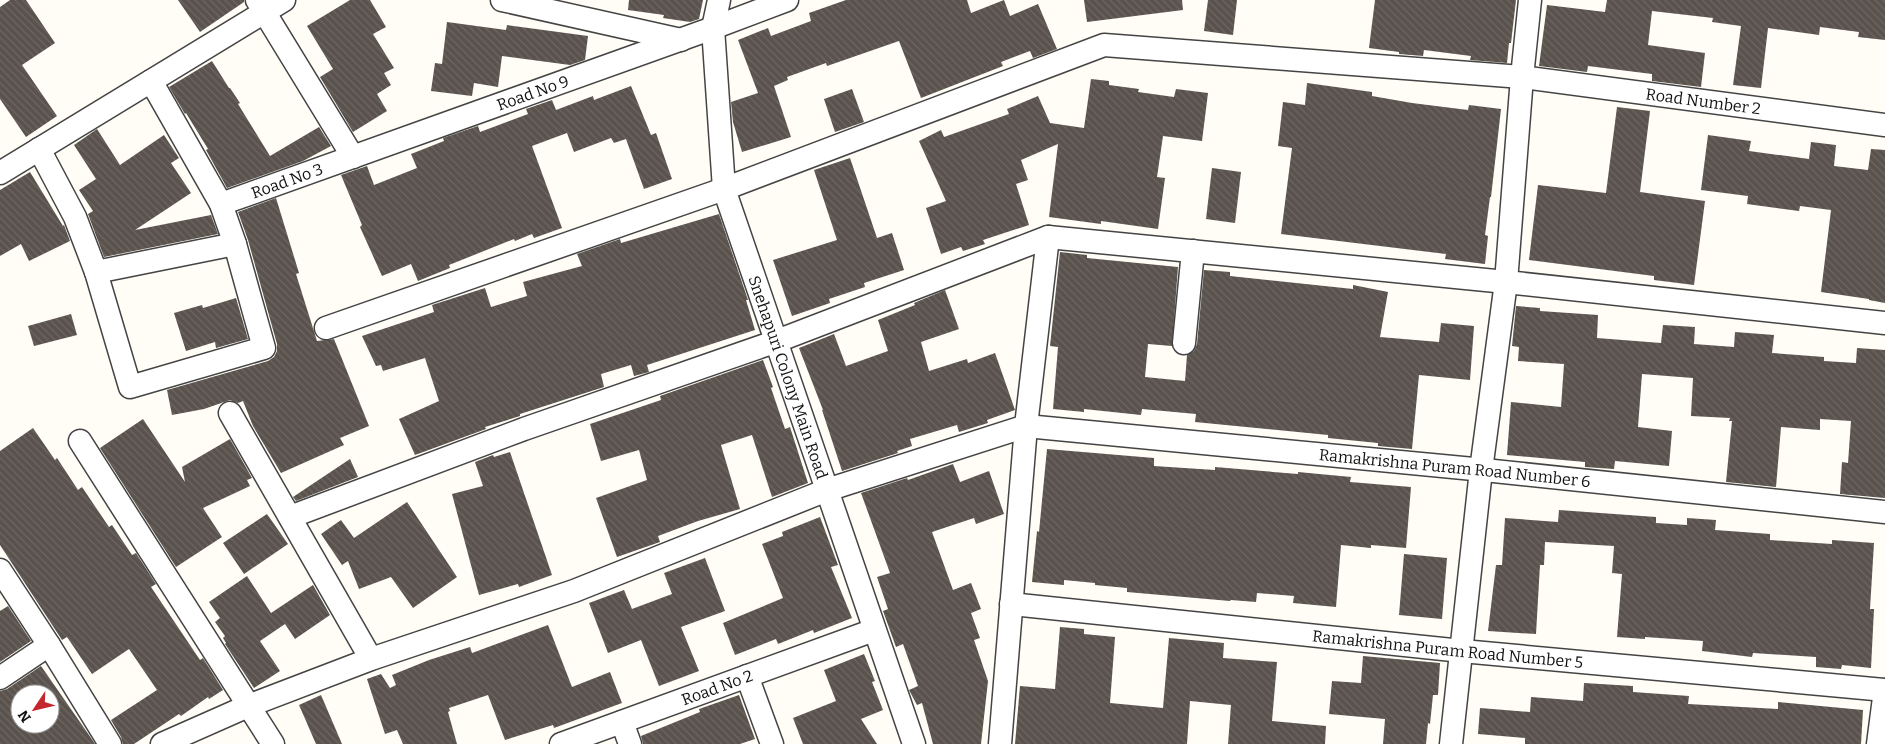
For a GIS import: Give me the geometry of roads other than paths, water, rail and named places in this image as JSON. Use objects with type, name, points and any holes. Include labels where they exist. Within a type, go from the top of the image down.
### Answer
[{"type":"street","points":[[0,172],[151,81],[261,6],[284,0]]},
{"type":"street","points":[[502,0],[681,40]]},
{"type":"street","name":"Snehapuri Colony Main Road","points":[[719,0],[714,28],[724,189],[914,744]]},
{"type":"street","name":"Road No 9","points":[[353,157],[681,40],[787,0]]},
{"type":"street","points":[[1451,744],[1481,470],[1506,282],[1530,0]]},
{"type":"street","points":[[261,6],[353,157]]},
{"type":"street","name":"Road Number 2","points":[[326,328],[724,189],[1104,45],[1522,77],[1885,125]]},
{"type":"street","points":[[39,149],[75,217],[96,272],[130,387],[264,348],[235,244],[221,204],[151,81]]},
{"type":"street","name":"Road No 3","points":[[221,204],[353,157]]},
{"type":"street","points":[[290,517],[524,429],[777,341],[1048,236],[1506,282],[1885,323]]},
{"type":"street","points":[[1000,744],[1026,426],[1048,236]]},
{"type":"street","points":[[96,272],[235,244]]},
{"type":"street","points":[[1184,343],[1193,251]]},
{"type":"street","points":[[230,412],[371,659]]},
{"type":"street","points":[[162,744],[248,706],[371,659],[574,591],[827,490],[1026,426]]},
{"type":"street","name":"Ramakrishna Puram Road Number 6","points":[[1026,426],[1481,470],[1885,512]]},
{"type":"street","points":[[80,441],[273,744]]},
{"type":"street","points":[[0,570],[110,744]]},
{"type":"street","name":"Ramakrishna Puram Road Number 5","points":[[1011,604],[1462,651],[1885,690]]},
{"type":"street","name":"Road No 2","points":[[561,744],[874,630]]},
{"type":"street","points":[[0,678],[49,645]]},
{"type":"street","points":[[747,676],[772,744]]},
{"type":"street","points":[[1878,744],[1885,690]]},
{"type":"street","points":[[622,722],[630,744]]}]
